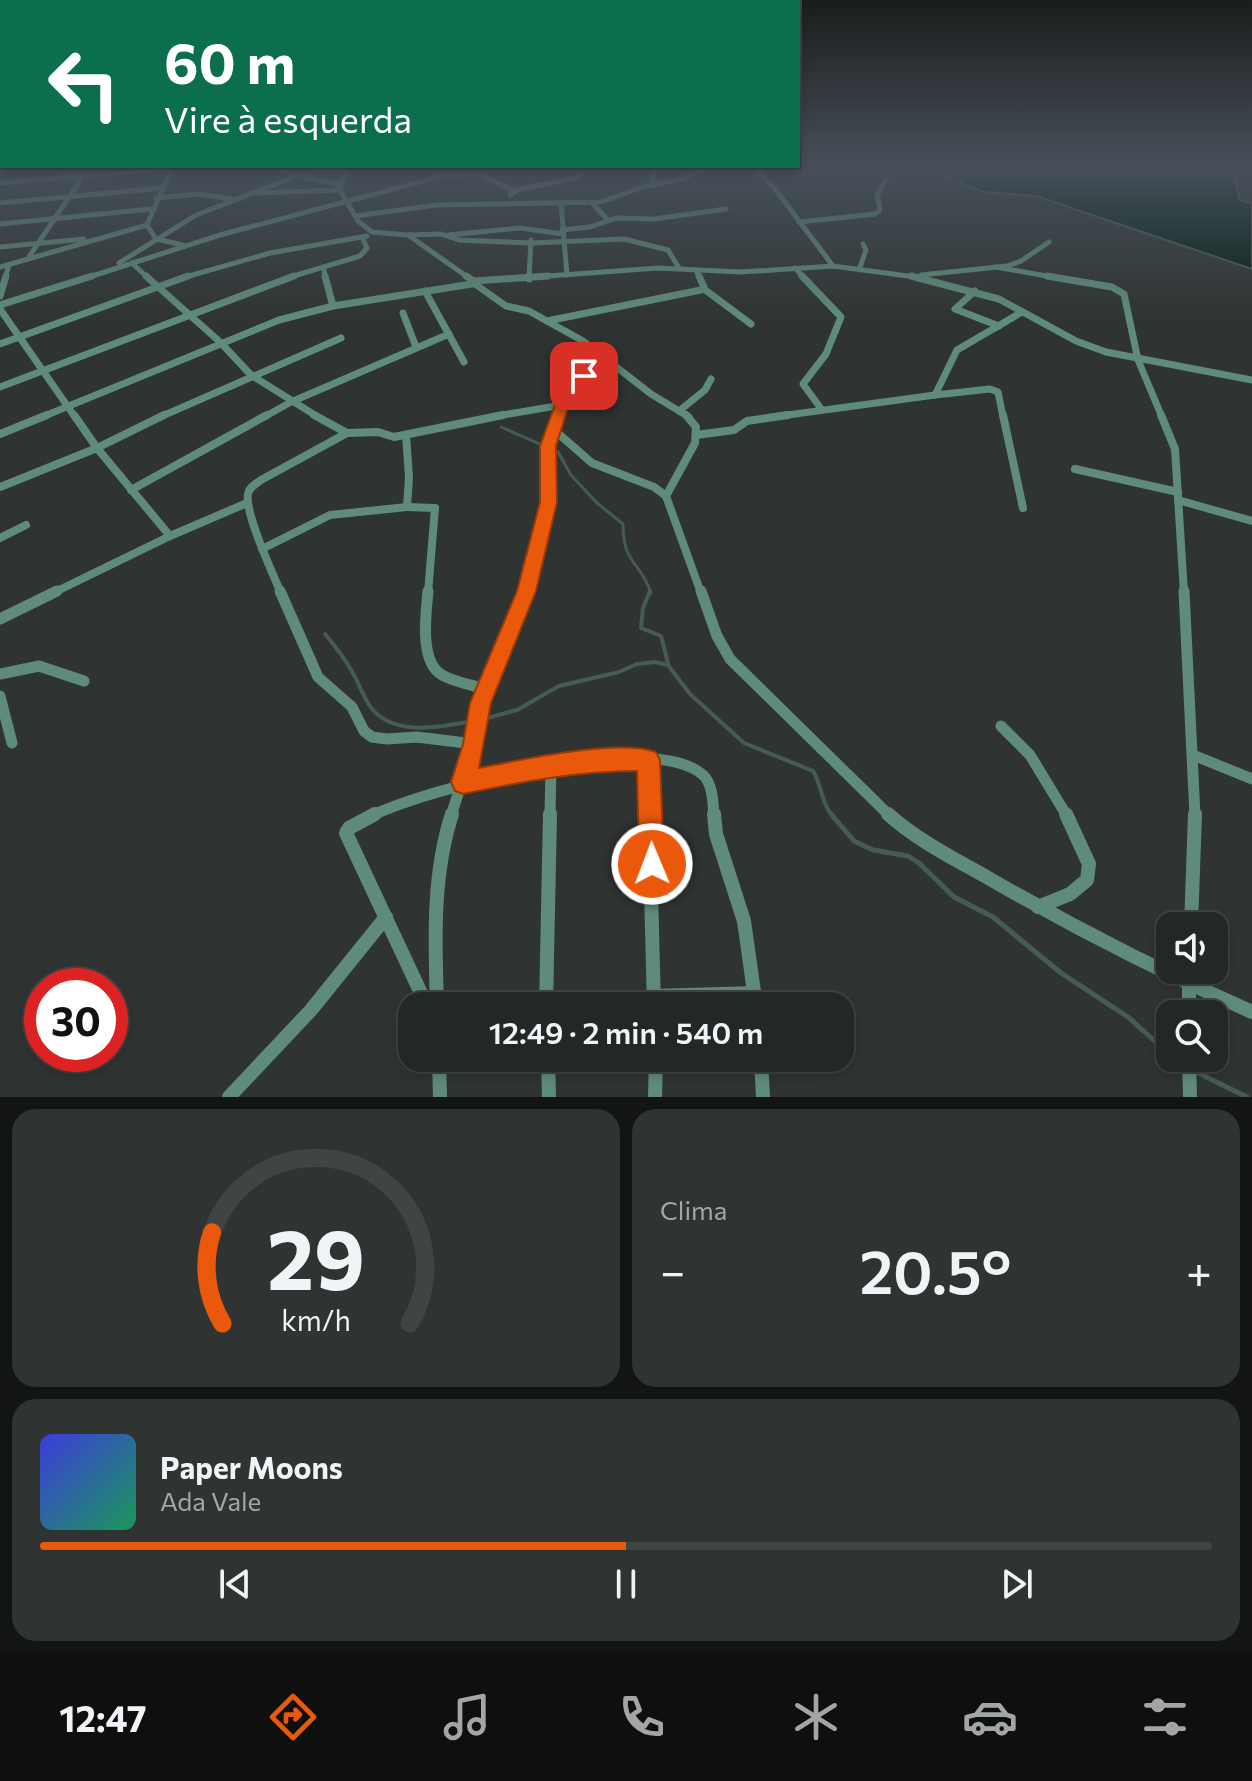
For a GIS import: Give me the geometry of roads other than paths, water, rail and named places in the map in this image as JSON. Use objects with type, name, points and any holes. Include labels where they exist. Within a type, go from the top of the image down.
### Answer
[{"type":"street","points":[[0,224],[61,218]]},
{"type":"street","points":[[149,218],[147,225],[156,239],[187,246]]},
{"type":"street","points":[[106,271],[192,218]]},
{"type":"street","points":[[170,536],[67,408],[0,307],[187,246],[289,218]]},
{"type":"street","points":[[357,218],[372,232],[448,235],[492,229],[532,229],[648,243],[668,250],[679,268]]},
{"type":"street","points":[[562,218],[567,275]]},
{"type":"street","points":[[448,235],[459,240],[531,243],[618,218]]},
{"type":"street","points":[[796,218],[833,266]]},
{"type":"street","points":[[799,222],[835,218]]},
{"type":"street","points":[[27,259],[53,219]]},
{"type":"street","points":[[0,267],[147,225]]},
{"type":"street","points":[[529,279],[532,229]]},
{"type":"street","points":[[0,344],[277,248],[363,239],[372,232]]},
{"type":"street","points":[[408,235],[506,306],[529,311],[583,341],[651,394],[688,416],[696,427],[696,435],[684,468],[666,496]]},
{"type":"street","points":[[0,247],[103,238]]},
{"type":"street","points":[[0,387],[273,282],[360,256],[367,248],[363,239]]},
{"type":"street","points":[[914,276],[996,267],[1021,261],[1049,242]]},
{"type":"street","points":[[860,267],[866,250],[863,244]]},
{"type":"street","points":[[132,263],[220,342],[251,375],[291,402],[347,433],[406,435],[434,427],[562,405]]},
{"type":"street","points":[[0,296],[9,265]]},
{"type":"street","points":[[0,434],[220,342],[279,320],[333,306],[478,283],[679,268],[741,272],[833,266],[914,276],[975,291],[1092,348],[1138,360],[1252,380]]},
{"type":"street","points":[[323,267],[333,306]]},
{"type":"street","points":[[996,267],[1119,290],[1124,294],[1138,360],[1175,449],[1193,755],[1196,854],[1192,912]]},
{"type":"street","points":[[795,268],[841,317],[826,354],[803,384],[822,410]]},
{"type":"street","points":[[696,270],[704,289]]},
{"type":"street","points":[[547,321],[704,289],[714,292],[735,318],[751,324]]},
{"type":"street","points":[[425,291],[464,362]]},
{"type":"street","points":[[975,291],[955,309],[999,326]]},
{"type":"street","points":[[935,395],[949,377],[953,354],[962,345],[1022,312]]},
{"type":"street","points":[[403,313],[416,347]]},
{"type":"street","points":[[131,490],[291,402],[449,334]]},
{"type":"street","points":[[0,487],[97,448],[251,375],[341,338]]},
{"type":"street","points":[[436,992],[434,928],[445,836],[474,744],[485,689],[526,591],[548,502],[548,446],[562,405],[574,383],[614,365]]},
{"type":"street","points":[[679,411],[705,390],[711,379]]},
{"type":"street","points":[[696,435],[734,430],[747,421],[990,389],[998,392],[1023,508]]},
{"type":"street","points":[[553,429],[592,463],[654,487],[666,496],[717,636],[730,659],[907,831],[1038,907],[1156,962]]},
{"type":"street","points":[[347,433],[251,487],[247,503],[262,549],[318,677],[352,707],[364,731],[372,737],[387,739],[417,737],[474,744]]},
{"type":"street","points":[[406,435],[409,477],[407,507]]},
{"type":"street","points":[[1075,469],[1178,496],[1252,521]]},
{"type":"street","points":[[0,619],[170,536],[247,503]]},
{"type":"street","points":[[262,549],[330,515],[407,507],[435,508],[426,620],[430,663],[434,671],[441,675],[485,689]]},
{"type":"street","points":[[0,538],[26,525]]},
{"type":"street","points":[[0,674],[39,666],[84,681]]},
{"type":"street","points":[[0,696],[12,743]]},
{"type":"street","points":[[1001,726],[1023,743],[1045,773],[1089,864],[1087,880],[1070,894],[1038,907]]},
{"type":"street","points":[[1193,755],[1252,779]]},
{"type":"street","points":[[421,992],[360,868],[346,833],[349,828],[463,782],[551,766],[603,760],[648,760],[692,768],[704,776],[709,787],[716,832],[740,906],[754,992]]},
{"type":"street","points":[[648,760],[654,992]]},
{"type":"street","points":[[546,992],[551,766]]},
{"type":"street","points":[[229,1097],[275,1052],[386,917]]},
{"type":"street","points":[[1202,984],[1252,1012]]},
{"type":"street","points":[[439,1072],[440,1097]]},
{"type":"street","points":[[548,1072],[549,1097]]},
{"type":"street","points":[[655,1097],[656,1072]]},
{"type":"street","points":[[762,1072],[763,1097]]},
{"type":"street","points":[[1189,1072],[1190,1097]]},
{"type":"waterway","points":[[501,427],[558,452],[571,475],[597,503],[623,524],[629,555],[651,593]]},
{"type":"waterway","points":[[650,591],[643,608],[641,628],[661,636],[668,663]]},
{"type":"waterway","points":[[325,634],[348,664],[369,705],[382,718],[393,724],[420,728],[473,721]]},
{"type":"waterway","points":[[480,720],[517,710],[559,686],[619,672],[637,664],[655,662],[668,665],[690,694],[744,743],[813,771],[833,816]]},
{"type":"waterway","points":[[831,814],[854,841],[873,850],[908,856],[919,863],[954,897],[993,917],[1061,973],[1128,1017],[1156,1042]]},
{"type":"waterway","points":[[1196,1072],[1247,1097]]}]
